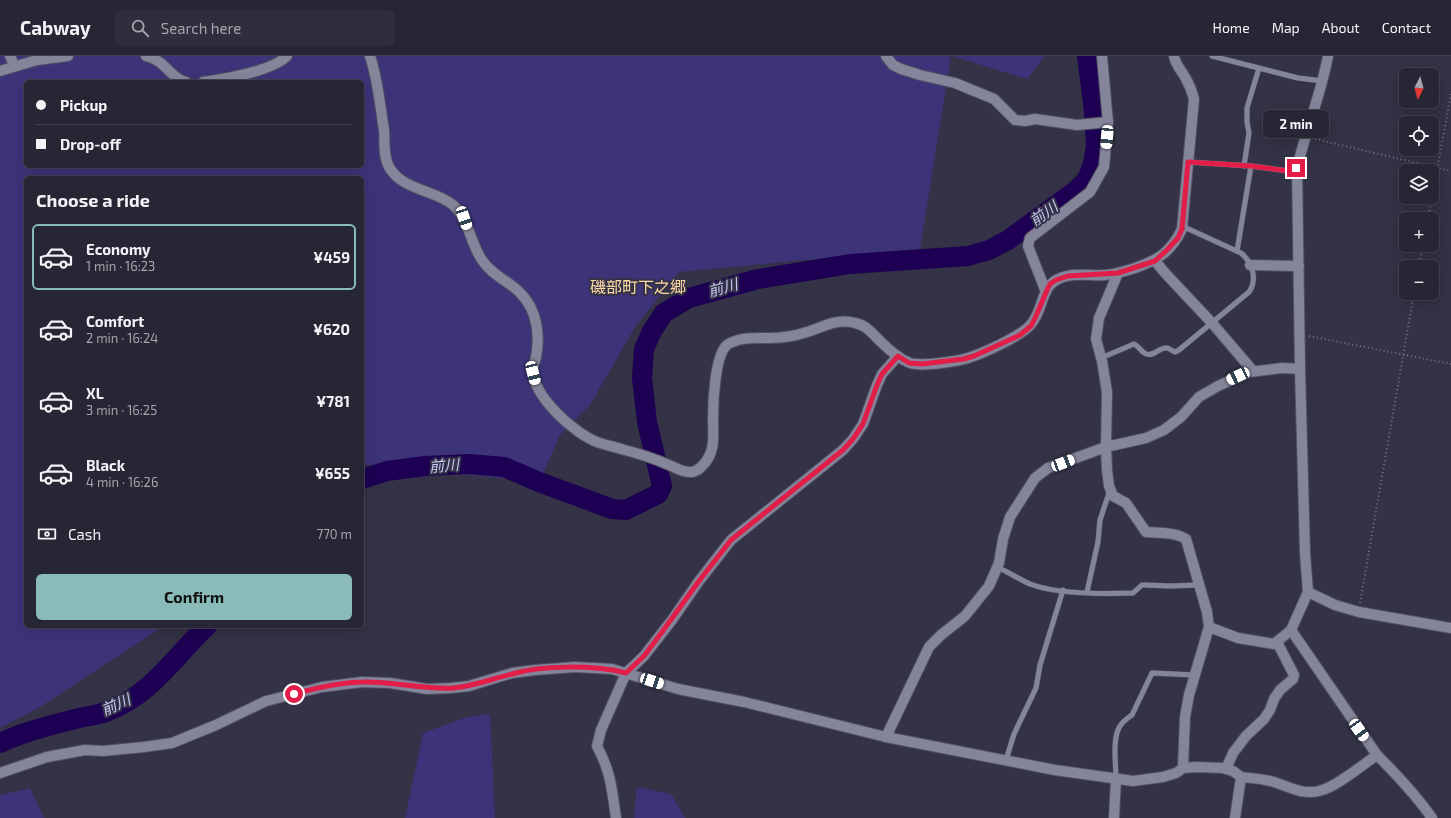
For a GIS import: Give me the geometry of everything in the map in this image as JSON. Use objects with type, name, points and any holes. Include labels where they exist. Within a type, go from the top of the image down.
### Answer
[{"type":"street","points":[[0,71],[12,61],[37,60],[68,56]]},
{"type":"street","points":[[146,56],[162,64],[180,80]]},
{"type":"street","points":[[212,80],[262,69],[274,65],[287,56]]},
{"type":"street","points":[[370,56],[374,69],[386,158],[391,171],[405,182],[420,190],[444,198],[456,207],[464,218],[474,248],[482,261],[489,270],[510,283],[522,293],[531,309],[536,323],[538,338],[533,373],[535,382],[546,401],[561,418],[584,436],[600,444],[656,459],[682,471],[692,472],[698,470],[706,462],[711,451],[714,440],[713,418],[717,367],[722,352],[727,344],[741,339],[773,338],[806,333],[830,323],[842,321],[854,322],[862,325],[898,356],[909,363],[922,364],[964,359],[1020,335],[1031,326],[1050,284],[1056,280],[1068,276],[1118,273],[1155,261],[1178,238],[1182,226],[1194,99],[1191,89],[1175,61],[1174,56]]},
{"type":"street","points":[[886,56],[893,65],[901,69],[955,83],[994,99],[1015,120],[1026,121],[1035,119],[1077,125],[1108,122]]},
{"type":"street","points":[[1046,292],[1028,246],[1030,238],[1090,192],[1104,167],[1108,122],[1102,56]]},
{"type":"street","points":[[1209,627],[1238,638],[1274,644],[1291,630],[1308,592],[1305,545],[1296,172],[1304,137],[1323,81],[1328,56]]},
{"type":"street","points":[[1155,261],[1212,323],[1253,371]]},
{"type":"street","points":[[1250,265],[1298,266]]},
{"type":"street","points":[[1118,273],[1099,318],[1096,339],[1107,392],[1106,447],[1110,489],[1113,496],[1126,503],[1146,532],[1174,534],[1186,539],[1200,585],[1209,627],[1189,695],[1185,717],[1183,768]]},
{"type":"street","points":[[616,818],[610,776],[605,761],[597,746],[601,730],[626,673],[648,650],[672,620],[699,581],[731,540],[843,450],[853,439],[863,424],[882,374],[898,356]]},
{"type":"street","points":[[886,737],[929,647],[941,635],[965,616],[988,586],[997,567],[1003,539],[1010,517],[1035,478],[1048,468],[1106,447],[1146,438],[1164,430],[1181,417],[1199,397],[1218,386],[1249,372],[1282,368],[1300,369]]},
{"type":"street","points":[[1308,592],[1334,605],[1359,612],[1451,628]]},
{"type":"street","points":[[1291,630],[1377,755],[1395,772],[1420,801],[1432,818]]},
{"type":"street","points":[[1226,769],[1234,753],[1246,736],[1264,719],[1280,690],[1293,679],[1294,675],[1277,642]]},
{"type":"street","points":[[0,773],[47,757],[85,750],[103,751],[172,743],[216,725],[266,701],[322,687],[362,682],[390,683],[426,688],[451,688],[469,686],[512,673],[575,667],[612,669],[678,689],[744,702],[886,737],[1055,770],[1133,781],[1163,777],[1176,773],[1183,768],[1196,767],[1226,769],[1241,776],[1274,782],[1296,790],[1308,792],[1320,791],[1334,784],[1377,755]]},
{"type":"street","points":[[1235,818],[1241,776]]},
{"type":"street","points":[[1114,818],[1116,779]]},
{"type":"lane","points":[[1212,56],[1229,58],[1259,68],[1298,78],[1323,81]]},
{"type":"lane","points":[[1244,166],[1249,133],[1247,108],[1259,68]]},
{"type":"lane","points":[[1188,162],[1251,166],[1296,172]]},
{"type":"lane","points":[[1237,251],[1251,166]]},
{"type":"lane","points":[[1101,358],[1134,344],[1147,355],[1168,348],[1175,352],[1212,323],[1252,288],[1253,279],[1247,258],[1237,251],[1182,226]]},
{"type":"lane","points":[[1087,592],[1098,542],[1100,520],[1110,489]]},
{"type":"lane","points":[[997,567],[1031,584],[1063,590],[1133,593],[1142,585],[1200,585]]},
{"type":"lane","points":[[1006,760],[1014,734],[1036,688],[1040,665],[1063,590]]},
{"type":"lane","points":[[1116,779],[1116,738],[1120,726],[1132,715],[1152,673],[1195,675]]},
{"type":"path","points":[[1438,164],[1451,94]]},
{"type":"path","points":[[1304,137],[1420,164]]},
{"type":"path","points":[[1439,168],[1451,170]]},
{"type":"path","points":[[1359,612],[1413,300]]},
{"type":"path","points":[[1300,334],[1451,364]]},
{"type":"shaded area","points":[[0,56],[951,56],[920,249],[679,272],[635,327],[590,405],[560,435],[539,482],[364,464],[364,176],[24,176],[24,628],[161,628],[40,707],[0,728]]},
{"type":"shaded area","points":[[952,56],[1045,56],[1027,79]]},
{"type":"shaded area","points":[[1082,56],[1097,56],[1102,115],[1087,117]]},
{"type":"shaded area","points":[[490,714],[495,818],[405,818],[423,733],[467,717]]},
{"type":"shaded area","points":[[637,787],[671,794],[685,818],[634,818]]},
{"type":"shaded area","points":[[30,788],[44,818],[0,818],[0,795]]},
{"type":"waterway","name":"前川","points":[[364,478],[387,471],[425,466],[469,464],[504,467],[539,482],[612,509],[626,510],[658,494],[662,486],[647,422],[642,378],[644,349],[652,331],[664,313],[689,298],[758,279],[850,264],[968,256],[989,250],[1008,240],[1074,192],[1085,182],[1089,175],[1093,164],[1096,146],[1094,111],[1087,56]]},
{"type":"waterway","name":"前川","points":[[0,743],[39,729],[105,712],[123,704],[137,695],[162,674],[205,628]]},
{"type":"district","name":"磯部町下之郷","points":[[638,287]]},
{"type":"route","points":[[294,694],[322,687],[362,682],[390,683],[426,688],[451,688],[469,686],[512,673],[575,667],[612,669],[626,673],[644,656],[731,540],[843,450],[853,439],[863,424],[882,374],[898,356],[909,363],[914,364],[964,359],[974,356],[1020,335],[1031,326],[1050,284],[1056,280],[1068,276],[1118,273],[1155,261],[1178,238],[1182,229],[1188,162],[1251,166],[1296,172],[1296,168]]}]
